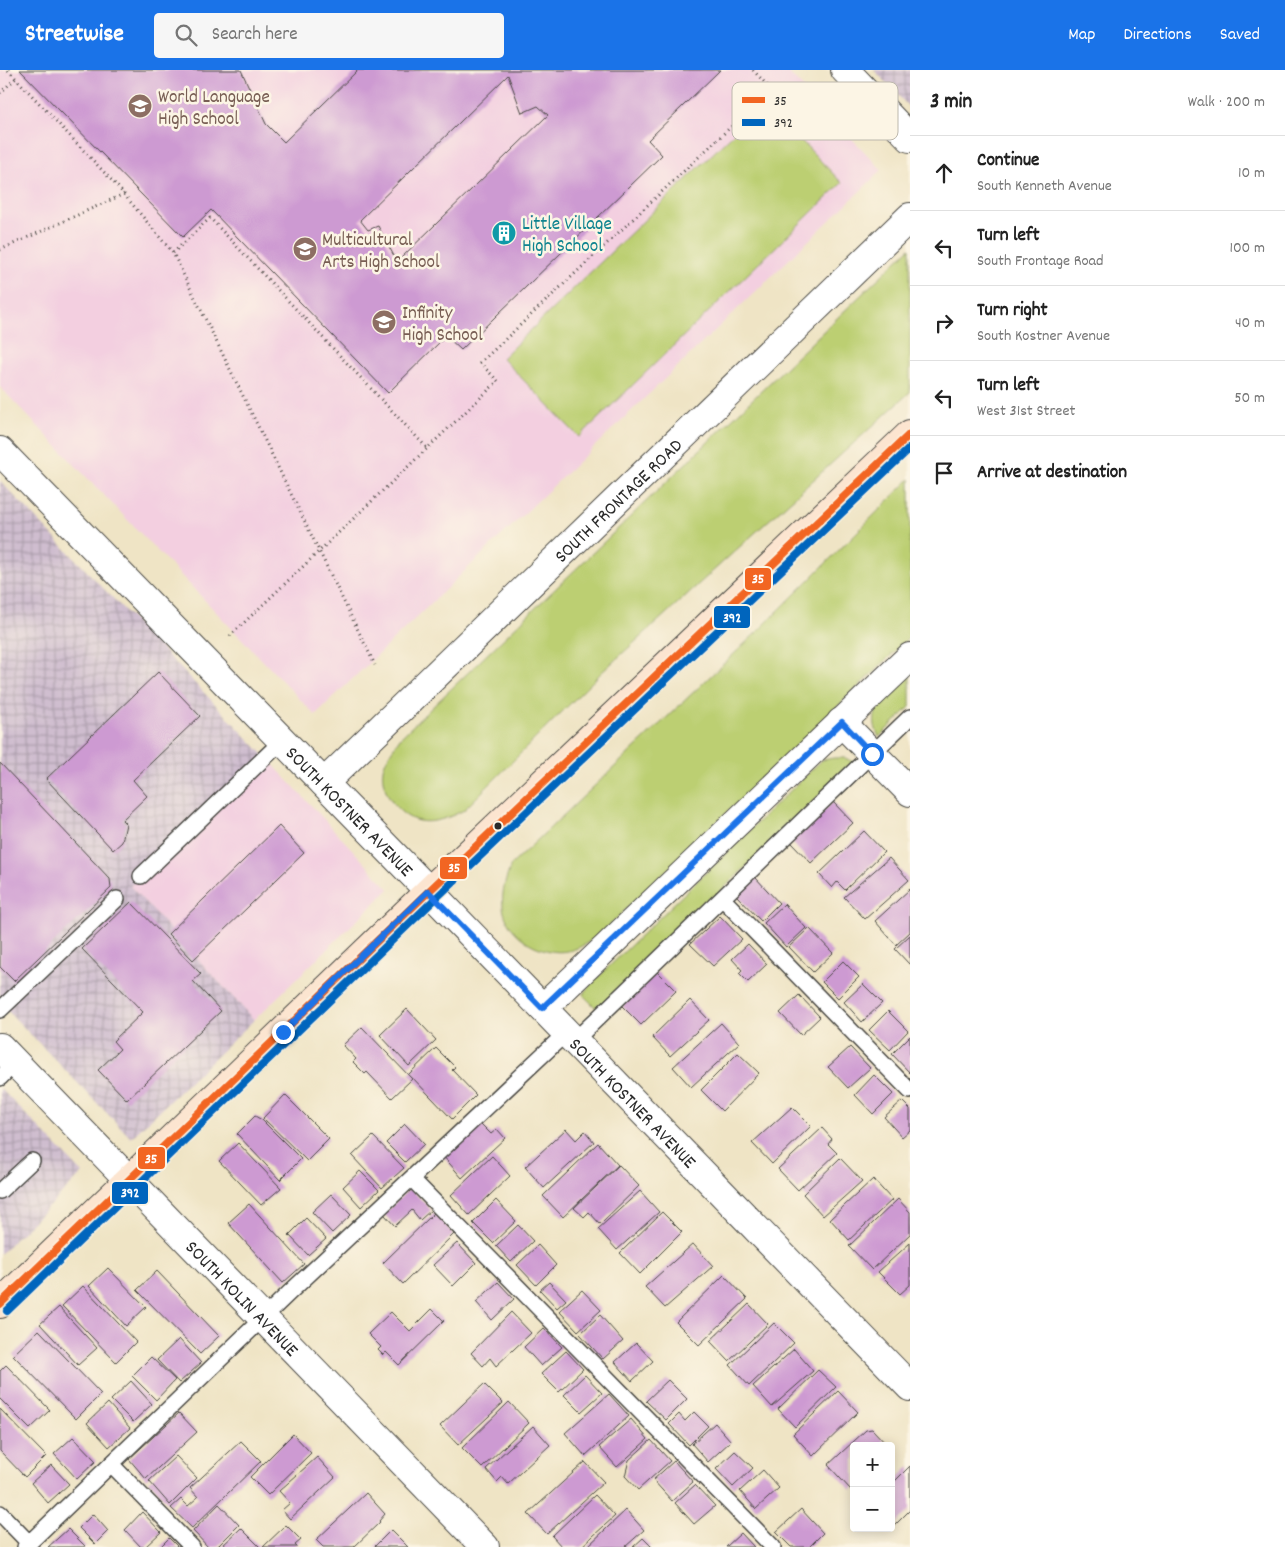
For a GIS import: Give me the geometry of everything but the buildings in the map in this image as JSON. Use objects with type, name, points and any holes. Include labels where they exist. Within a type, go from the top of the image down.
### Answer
[{"type":"main road","points":[[0,1304],[428,891],[910,434]]},
{"type":"street","points":[[845,70],[856,82]]},
{"type":"street","points":[[898,125],[910,138]]},
{"type":"street","name":"SOUTH FRONTAGE ROAD","points":[[324,784],[910,217]]},
{"type":"street","name":"SOUTH KOSTNER AVENUE","points":[[0,451],[910,1387]]},
{"type":"street","points":[[542,1008],[910,657]]},
{"type":"street","points":[[842,722],[910,792]]},
{"type":"street","name":"SOUTH KOLIN AVENUE","points":[[5,1063],[129,1180],[485,1547]]},
{"type":"lane","points":[[0,1513],[27,1545],[263,1318],[412,1179],[722,898],[910,717]]},
{"type":"lane","points":[[141,876],[282,741]]},
{"type":"lane","points":[[722,898],[910,1091]]},
{"type":"lane","points":[[0,1010],[116,900]]},
{"type":"lane","points":[[0,1192],[32,1161]]},
{"type":"lane","points":[[412,1179],[773,1547]]},
{"type":"lane","points":[[111,1464],[192,1547]]},
{"type":"path","points":[[8,70],[124,194],[173,253],[375,665]]},
{"type":"path","points":[[753,70],[764,82]]},
{"type":"path","points":[[0,93],[16,78]]},
{"type":"path","points":[[230,636],[498,381],[480,363],[732,126]]},
{"type":"path","points":[[0,250],[124,194]]},
{"type":"path","points":[[173,253],[210,218],[428,448]]},
{"type":"shaded area","points":[[0,70],[786,70],[798,82],[732,82],[732,140],[853,140],[882,170],[315,715],[0,387]]},
{"type":"shaded area","points":[[874,70],[910,70],[910,108],[898,95],[898,82],[885,82]]},
{"type":"shaded area","points":[[0,481],[266,757],[130,886],[254,1020],[131,1138],[0,1003]]},
{"type":"shaded area","points":[[266,757],[389,889],[254,1020],[130,886]]},
{"type":"shaded area","points":[[0,1088],[83,1173],[0,1254]]},
{"type":"green space","points":[[732,135],[732,140],[801,140],[842,183],[579,437],[502,358]]},
{"type":"green space","points":[[910,248],[910,392],[602,672],[464,810],[431,822],[419,821],[403,814],[386,791],[383,782],[384,765],[400,738]]},
{"type":"green space","points":[[910,479],[910,637],[596,938],[578,948],[564,952],[541,948],[520,936],[506,918],[503,907],[503,891],[511,865],[755,634]]},
{"type":"green space","points":[[910,676],[910,707],[879,737],[875,727],[875,717],[881,702]]},
{"type":"green space","points":[[845,758],[854,762],[598,1010],[583,995],[591,984],[822,760]]},
{"type":"transit line","name":"35","points":[[0,1304],[429,891],[910,434]]},
{"type":"transit line","name":"392","points":[[7,1311],[436,898],[910,448]]},
{"type":"place","name":"World Language High School","points":[[140,106]]},
{"type":"place","name":"Little Village High School","points":[[504,233]]},
{"type":"place","name":"Multicultural Arts High School","points":[[305,249]]},
{"type":"place","name":"Infinity High School","points":[[384,322]]},
{"type":"route","points":[[283,1032],[428,891],[542,1008],[842,722],[872,754]]}]
